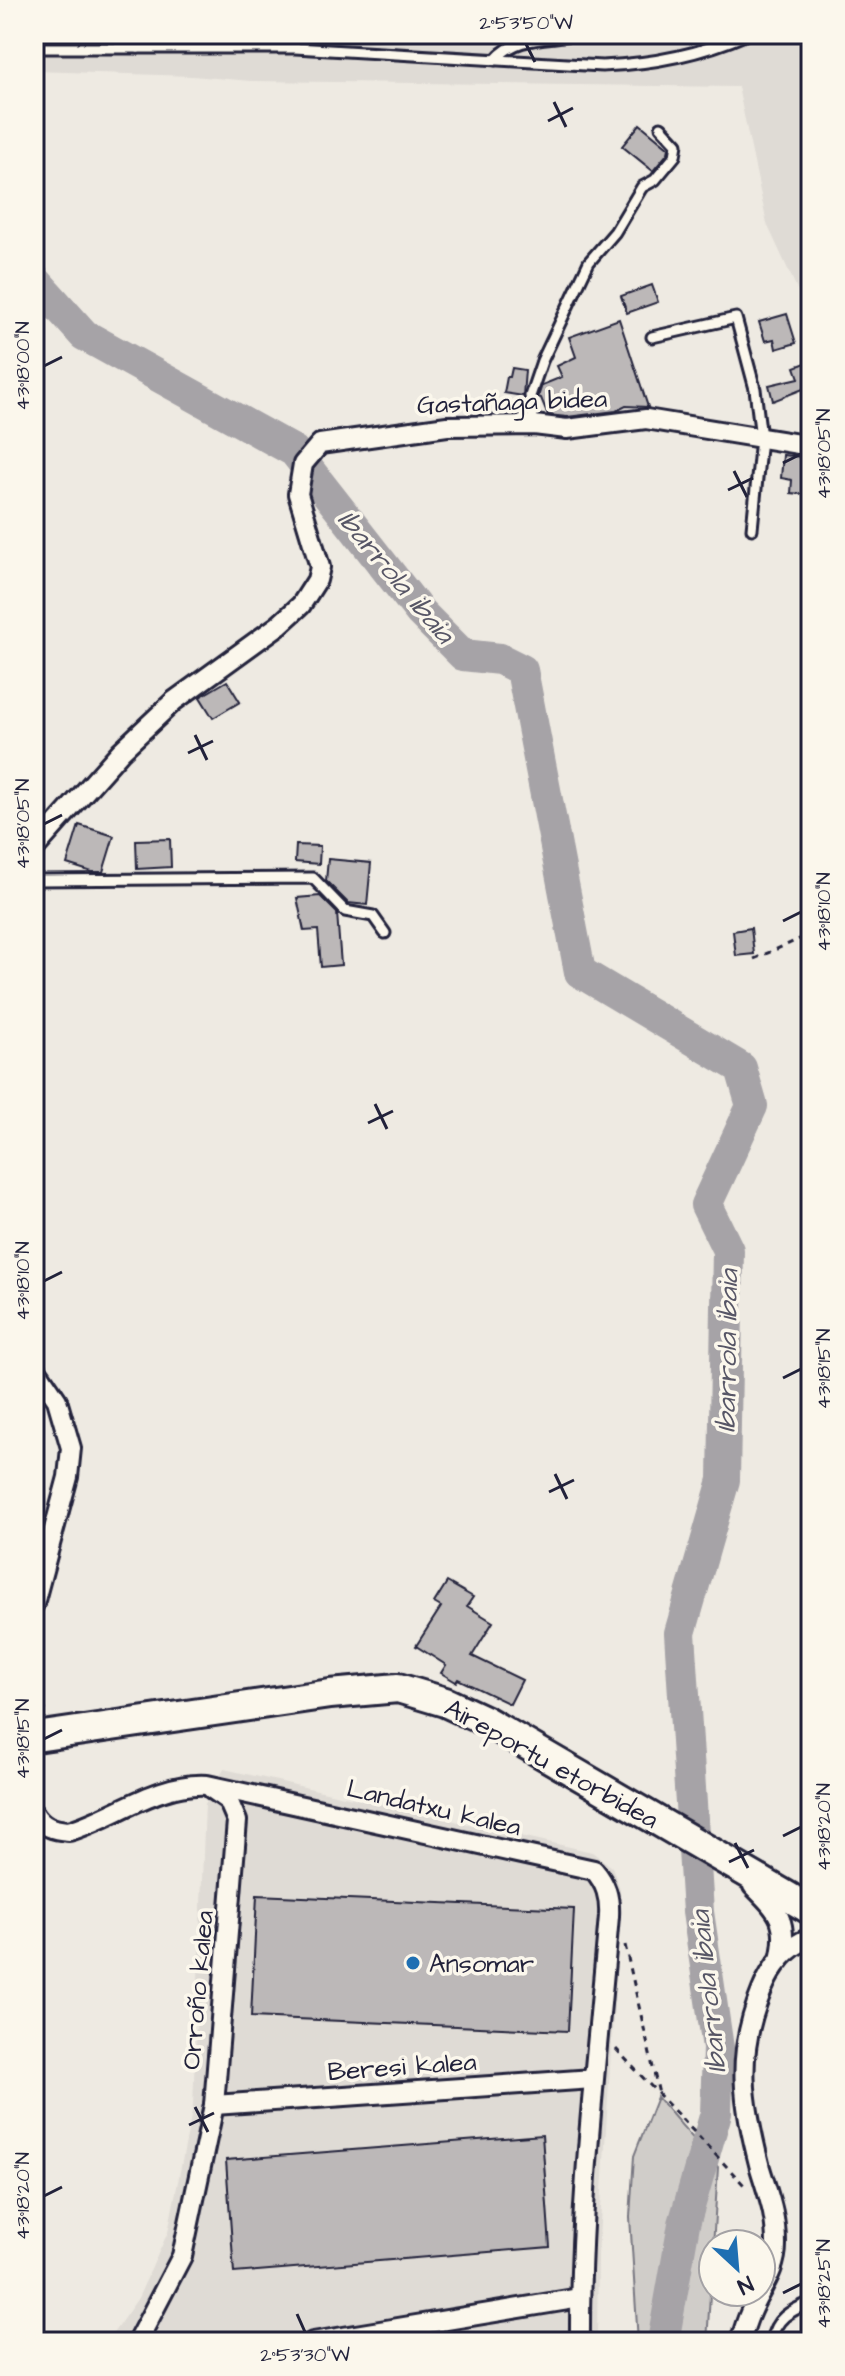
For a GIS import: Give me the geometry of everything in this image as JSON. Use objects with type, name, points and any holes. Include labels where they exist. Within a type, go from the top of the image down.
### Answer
[{"type":"main road","name":"Aireportu etorbidea","points":[[35,1738],[330,1694],[398,1688],[445,1702],[486,1721],[811,1910]]},
{"type":"street","name":"Gastañaga bidea","points":[[34,849],[121,751],[174,701],[279,625],[301,605],[317,580],[320,567],[298,494],[303,464],[320,444],[447,426],[534,425],[567,429],[646,419],[811,446]]},
{"type":"street","points":[[34,1366],[57,1400],[71,1448],[68,1477],[34,1604]]},
{"type":"street","name":"Landatxu kalea","points":[[34,1813],[52,1829],[69,1831],[165,1791],[194,1784],[207,1785],[594,1870],[604,1881],[609,1916]]},
{"type":"street","name":"Orroño kalea","points":[[137,2342],[182,2256],[214,2105],[237,1821],[228,1800],[207,1785]]},
{"type":"street","points":[[728,1862],[780,1914],[784,1933],[780,1960]]},
{"type":"street","points":[[580,2342],[593,2079],[609,1916]]},
{"type":"street","points":[[740,2342],[750,2312],[769,2278],[776,2250],[775,2212],[745,2109],[745,2052],[749,2021],[765,1982],[780,1960],[798,1943],[811,1938]]},
{"type":"street","name":"Beresi kalea","points":[[214,2105],[593,2079]]},
{"type":"street","points":[[313,2342],[580,2298]]},
{"type":"lane","points":[[136,34],[138,48]]},
{"type":"lane","points":[[495,60],[504,49],[516,44],[577,34]]},
{"type":"lane","points":[[34,48],[295,48],[577,66],[647,63],[706,50],[747,34]]},
{"type":"lane","points":[[534,425],[530,396],[542,361],[589,262],[615,232],[642,187],[655,180],[677,153],[677,144],[661,127]]},
{"type":"lane","points":[[652,337],[736,318],[755,389],[761,438],[752,529]]},
{"type":"lane","points":[[34,880],[313,878],[345,911],[373,916],[385,933]]},
{"type":"lane","points":[[771,2342],[779,2320],[790,2311],[811,2302]]},
{"type":"path","points":[[754,959],[811,934]]},
{"type":"path","points":[[609,1916],[620,1926],[659,2094]]},
{"type":"path","points":[[598,2040],[615,2049],[748,2189]]},
{"type":"shaded area","points":[[34,34],[811,34],[811,319],[767,224],[738,87],[251,81],[34,71]]},
{"type":"shaded area","points":[[224,1769],[592,1852],[612,1867],[620,1889],[620,1911],[598,2254],[597,2342],[107,2342],[138,2298],[168,2232],[193,2106],[205,1804]]},
{"type":"shaded area","points":[[657,2097],[718,2167],[714,2228],[697,2228],[697,2308],[709,2308],[707,2342],[638,2342],[630,2217],[634,2156]]},
{"type":"building","points":[[640,124],[669,148],[653,171],[622,146]]},
{"type":"building","points":[[652,285],[658,302],[627,313],[621,296]]},
{"type":"building","points":[[787,314],[796,343],[776,349],[774,339],[765,341],[759,322]]},
{"type":"building","points":[[619,319],[648,407],[626,406],[616,411],[567,417],[548,415],[538,397],[542,385],[562,377],[557,366],[576,357],[569,337]]},
{"type":"building","points":[[811,361],[811,405],[803,389],[773,401],[769,385],[799,378],[795,367]]},
{"type":"building","points":[[512,368],[525,370],[523,396],[504,393]]},
{"type":"building","points":[[783,455],[811,458],[811,495],[791,493],[792,480],[781,478]]},
{"type":"building","points":[[227,681],[240,702],[213,718],[200,697]]},
{"type":"building","points":[[79,825],[114,836],[103,872],[67,864]]},
{"type":"building","points":[[170,839],[171,867],[137,869],[136,840]]},
{"type":"building","points":[[296,845],[320,846],[319,864],[295,862]]},
{"type":"building","points":[[328,859],[371,863],[367,905],[348,903],[326,881]]},
{"type":"building","points":[[320,896],[337,913],[341,965],[321,967],[318,930],[304,931],[297,898]]},
{"type":"building","points":[[751,928],[754,954],[736,956],[733,931]]},
{"type":"building","points":[[447,1582],[473,1597],[467,1606],[493,1622],[472,1656],[522,1680],[510,1704],[441,1673],[446,1665],[416,1646],[441,1607],[434,1603]]},
{"type":"building","name":"Ansomar","points":[[257,1895],[574,1909],[568,2031],[251,2017]]},
{"type":"building","points":[[542,2135],[550,2247],[234,2273],[226,2160]]},
{"type":"waterway","name":"Ibarrola ibaia","points":[[34,279],[84,335],[294,451],[420,612],[463,655],[500,659],[522,670],[580,972],[741,1068],[752,1106],[706,1205],[728,1250],[724,1480],[680,1633],[698,1912],[718,2048],[716,2113],[684,2224],[663,2342]]},
{"type":"place","name":"Ansomar","points":[[413,1963]]}]
